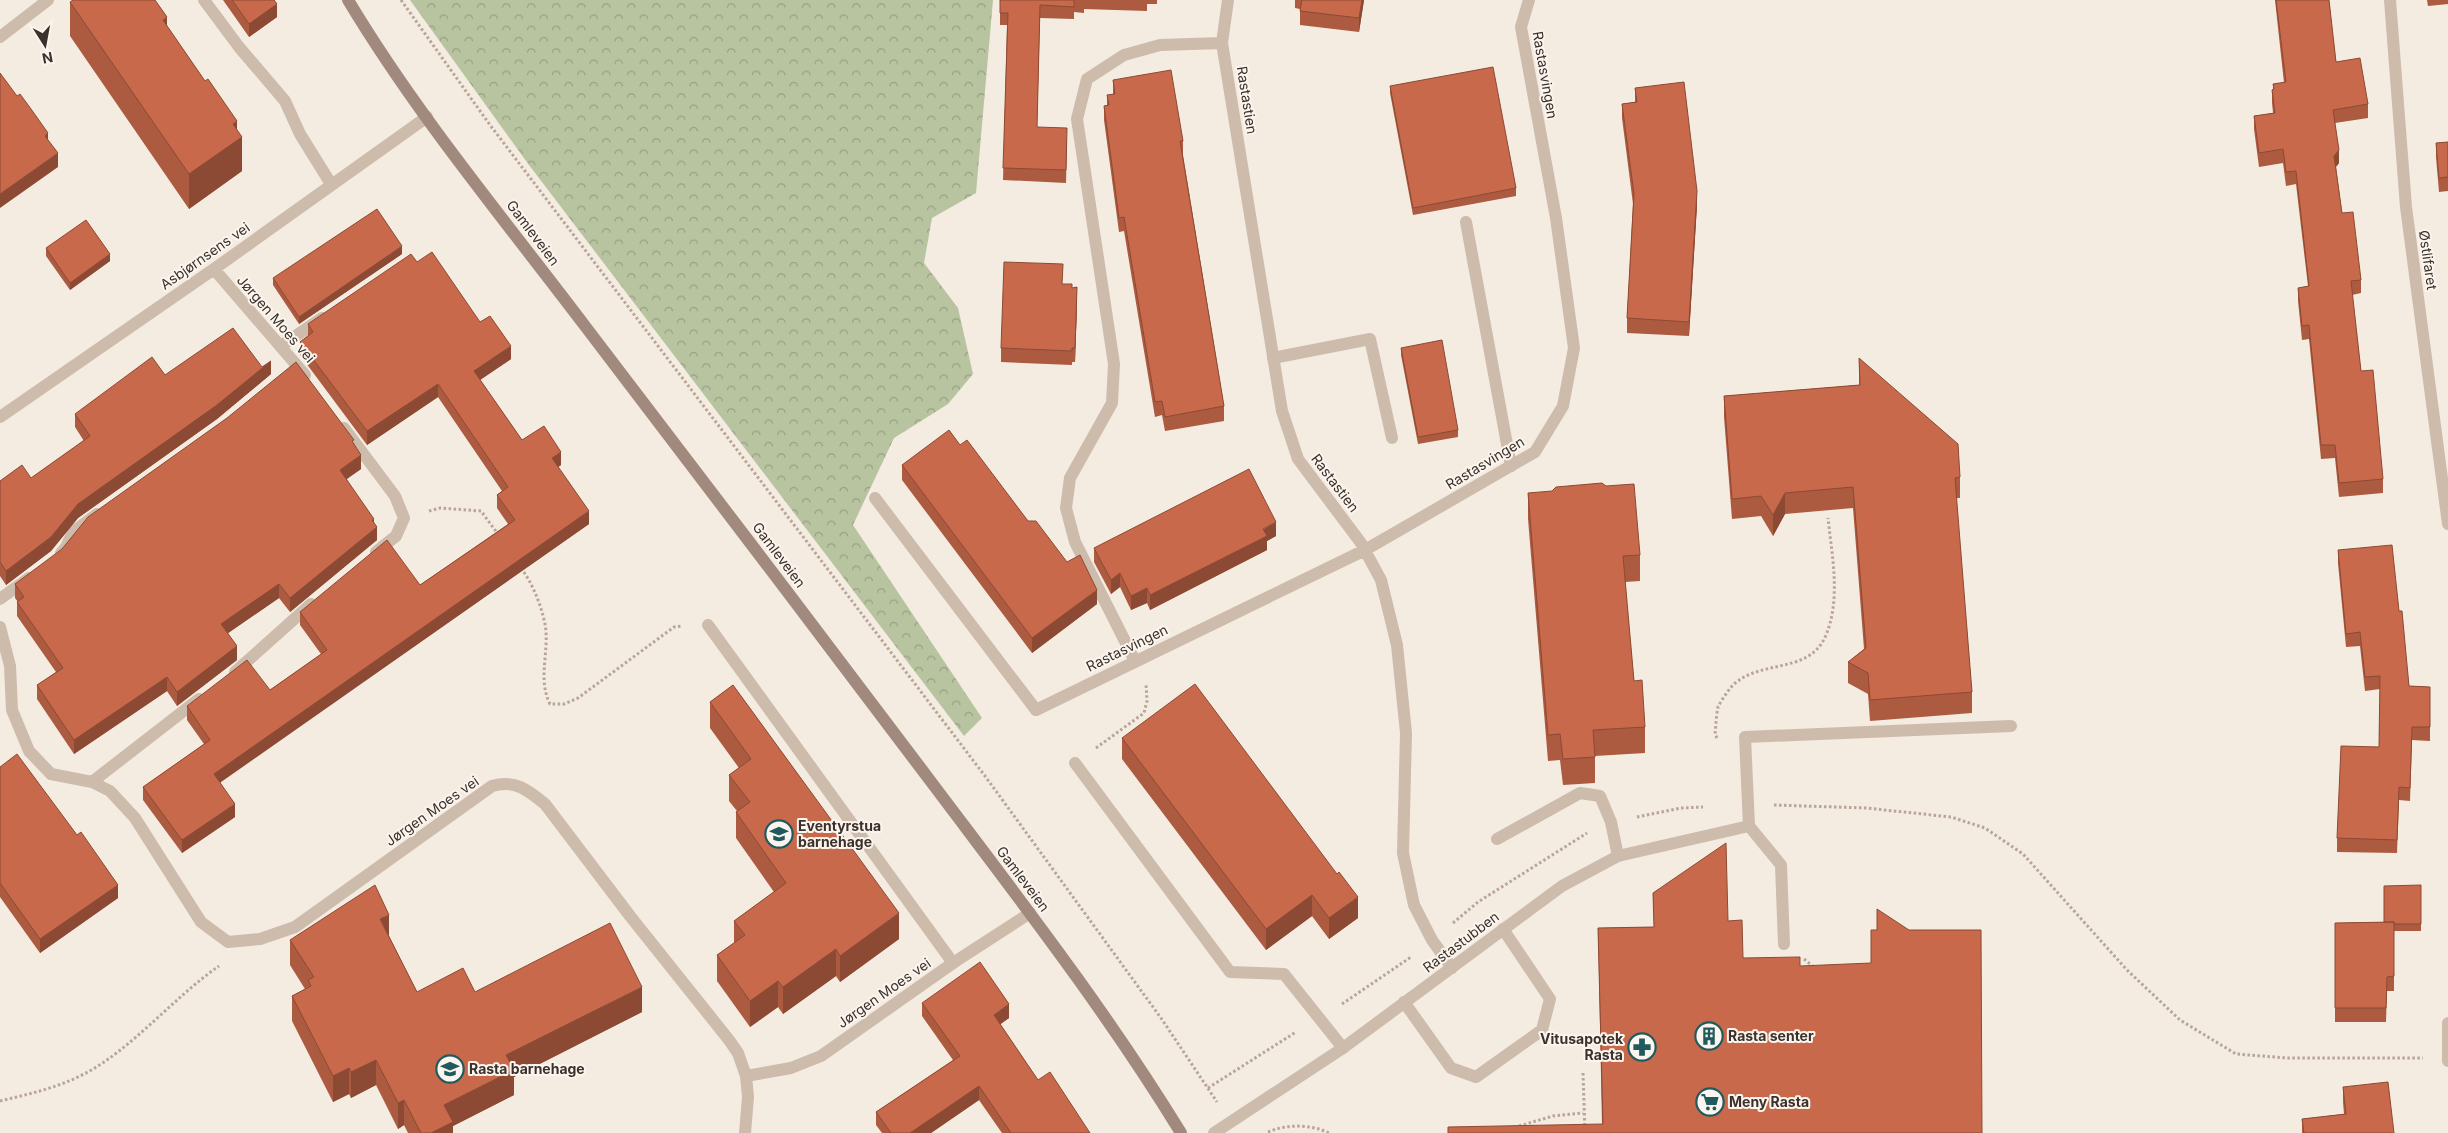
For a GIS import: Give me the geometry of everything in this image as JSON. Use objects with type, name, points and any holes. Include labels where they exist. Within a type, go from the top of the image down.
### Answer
[{"type":"main road","name":"Gamleveien","points":[[348,0],[427,117],[806,614],[1030,913],[1134,1059],[1180,1133]]},
{"type":"street","points":[[0,37],[48,0]]},
{"type":"street","points":[[204,0],[239,48],[285,101],[300,134],[331,184]]},
{"type":"street","name":"Rastastien","points":[[1228,0],[1222,43],[1282,411],[1298,459],[1365,550],[1382,580],[1397,645],[1406,734],[1403,853],[1414,905],[1432,940],[1452,968]]},
{"type":"street","name":"Rastasvingen","points":[[875,498],[1036,710],[1365,550],[1535,452],[1563,406],[1574,348],[1556,218],[1521,26],[1529,0]]},
{"type":"street","name":"Østlifaret","points":[[2390,0],[2406,206],[2448,524]]},
{"type":"street","points":[[1135,661],[1075,542],[1066,508],[1070,478],[1112,403],[1114,364],[1077,119],[1087,79],[1124,55],[1160,45],[1222,43]]},
{"type":"street","name":"Asbjørnsens vei","points":[[0,417],[214,269],[427,117]]},
{"type":"street","points":[[1466,222],[1511,466]]},
{"type":"street","name":"Jørgen Moes vei","points":[[214,269],[281,346],[293,367],[314,388]]},
{"type":"street","points":[[281,346],[336,309]]},
{"type":"street","points":[[1273,358],[1370,339],[1392,438]]},
{"type":"street","points":[[337,418],[394,496],[404,518],[396,536],[365,560]]},
{"type":"street","points":[[0,599],[44,567],[66,548],[73,532],[106,507]]},
{"type":"street","points":[[223,680],[319,597]]},
{"type":"street","points":[[708,625],[953,963]]},
{"type":"street","points":[[0,627],[10,666],[12,710],[29,751],[51,774],[92,782],[110,791],[135,818],[201,922],[228,942]]},
{"type":"street","points":[[92,782],[208,692]]},
{"type":"street","points":[[1784,944],[1781,865],[1749,826],[1745,737],[2011,726]]},
{"type":"street","points":[[1075,763],[1230,972],[1284,974],[1343,1048]]},
{"type":"street","name":"Jørgen Moes vei","points":[[228,942],[260,939],[295,927],[492,786],[511,782],[527,790],[545,804],[630,916],[730,1040],[738,1054],[746,1076],[748,1097],[745,1133]]},
{"type":"street","points":[[1496,839],[1580,793],[1600,796],[1611,822],[1618,856]]},
{"type":"street","name":"Rastastubben","points":[[1214,1133],[1343,1048],[1562,886],[1618,856],[1749,826]]},
{"type":"street","name":"Jørgen Moes vei","points":[[746,1076],[791,1068],[821,1056],[953,963],[1030,913]]},
{"type":"street","points":[[1404,1002],[1451,1068],[1476,1077],[1542,1030],[1550,999],[1504,928]]},
{"type":"street","points":[[2448,1023],[2448,1061]]},
{"type":"path","points":[[401,0],[496,133],[986,776],[1161,1018],[1230,1122]]},
{"type":"path","points":[[404,518],[440,508],[482,511],[498,535]]},
{"type":"path","points":[[1746,771],[1723,753],[1715,734],[1718,706],[1732,684],[1753,672],[1801,661],[1814,654],[1826,636],[1835,594],[1828,518]]},
{"type":"path","points":[[521,567],[532,583],[545,625],[545,692],[550,704],[564,704],[578,698],[674,627],[708,625]]},
{"type":"path","points":[[1075,763],[1144,713],[1148,701],[1147,685],[1135,661]]},
{"type":"path","points":[[1208,1088],[1390,972],[1478,902],[1583,835],[1611,822],[1681,808],[1778,805],[1866,808],[1951,817],[1985,828],[2023,854],[2127,970],[2180,1020],[2236,1054],[2287,1058],[2448,1057]]},
{"type":"path","points":[[0,1101],[47,1090],[85,1074],[116,1054],[199,980],[221,964],[228,942]]},
{"type":"path","points":[[1784,944],[1823,974]]},
{"type":"path","points":[[1583,1073],[1585,1133]]},
{"type":"path","points":[[1516,1127],[1553,1116],[1583,1113]]},
{"type":"path","points":[[1265,1133],[1274,1129],[1308,1126],[1329,1133]]},
{"type":"green space","points":[[410,0],[993,0],[976,193],[932,218],[924,263],[958,308],[973,374],[948,404],[894,438],[853,525],[982,718],[964,736],[529,165]]},
{"type":"building","points":[[73,0],[155,0],[167,17],[163,20],[205,81],[208,79],[237,121],[233,124],[242,137],[189,174],[70,2]]},
{"type":"building","points":[[232,0],[274,0],[277,4],[249,24]]},
{"type":"building","points":[[1000,0],[1074,0],[1074,7],[1040,5],[1037,127],[1067,128],[1066,170],[1003,168],[1008,13],[1000,13]]},
{"type":"building","points":[[1302,0],[1362,0],[1359,18],[1300,11]]},
{"type":"building","points":[[2276,0],[2329,0],[2336,62],[2360,58],[2368,104],[2333,110],[2339,150],[2334,156],[2342,213],[2353,212],[2361,280],[2351,281],[2361,371],[2373,370],[2383,479],[2339,483],[2335,445],[2321,445],[2309,325],[2302,326],[2298,288],[2309,286],[2296,171],[2286,172],[2283,149],[2259,153],[2254,116],[2275,113],[2273,84],[2286,82]]},
{"type":"building","points":[[1493,67],[1516,188],[1413,208],[1390,86]]},
{"type":"building","points":[[1171,70],[1183,141],[1180,141],[1224,406],[1165,417],[1162,401],[1155,402],[1124,217],[1119,218],[1104,106],[1109,105],[1107,95],[1115,94],[1113,80]]},
{"type":"building","points":[[0,73],[17,96],[20,94],[31,109],[48,133],[45,136],[58,153],[0,194]]},
{"type":"building","points":[[1684,82],[1697,191],[1689,322],[1627,318],[1634,194],[1622,104],[1637,102],[1635,88]]},
{"type":"building","points":[[2448,142],[2448,177],[2439,178],[2436,143]]},
{"type":"building","points":[[377,209],[402,246],[299,317],[273,278]]},
{"type":"building","points":[[86,220],[110,254],[70,283],[46,248]]},
{"type":"building","points":[[432,252],[480,322],[490,316],[511,346],[474,371],[522,440],[544,426],[561,452],[552,458],[589,511],[214,774],[235,804],[182,840],[143,787],[210,740],[187,706],[247,660],[270,690],[327,650],[300,612],[387,540],[420,585],[515,520],[497,495],[508,487],[438,384],[367,431],[300,342],[313,332],[308,324],[411,254],[417,262]]},
{"type":"building","points":[[1004,262],[1063,264],[1062,284],[1072,284],[1072,288],[1077,287],[1075,348],[1072,348],[1072,351],[1001,348]]},
{"type":"building","points":[[233,328],[262,367],[271,361],[217,405],[78,504],[51,537],[6,571],[0,562],[0,481],[22,465],[31,478],[90,436],[75,414],[152,357],[165,375]]},
{"type":"building","points":[[1442,340],[1458,430],[1418,437],[1401,348]]},
{"type":"building","points":[[1859,358],[1958,444],[1960,477],[1955,478],[1972,692],[1870,700],[1868,673],[1848,662],[1866,648],[1853,487],[1785,493],[1773,515],[1761,496],[1732,499],[1724,396],[1860,385]]},
{"type":"building","points":[[296,362],[354,440],[352,441],[361,455],[340,470],[374,519],[372,520],[377,527],[290,598],[279,584],[221,624],[237,646],[177,692],[167,677],[74,740],[37,685],[63,668],[17,602],[24,597],[15,584],[62,549],[88,517],[227,418]]},
{"type":"building","points":[[949,430],[960,445],[967,440],[1028,521],[1036,521],[1067,562],[1080,555],[1097,590],[1032,638],[902,465]]},
{"type":"building","points":[[1249,469],[1276,522],[1263,529],[1267,536],[1150,595],[1147,588],[1131,596],[1120,573],[1111,580],[1094,548]]},
{"type":"building","points":[[1602,483],[1606,486],[1634,484],[1640,555],[1623,556],[1634,681],[1642,680],[1645,727],[1593,730],[1595,757],[1563,759],[1560,734],[1548,735],[1528,493],[1552,491],[1556,487]]},
{"type":"building","points":[[2392,545],[2399,611],[2402,611],[2409,686],[2430,687],[2430,727],[2412,727],[2410,788],[2399,787],[2397,840],[2337,838],[2341,746],[2379,747],[2380,676],[2365,677],[2360,632],[2346,634],[2338,550]]},
{"type":"building","points":[[1195,684],[1337,874],[1339,872],[1358,897],[1329,918],[1312,895],[1266,929],[1122,738]]},
{"type":"building","points":[[733,685],[899,913],[840,956],[836,949],[783,987],[778,981],[750,1001],[717,955],[745,935],[734,921],[786,883],[736,812],[750,802],[729,775],[751,759],[710,702]]},
{"type":"building","points":[[17,754],[77,835],[81,832],[118,885],[40,939],[0,883],[0,767]]},
{"type":"building","points":[[1726,843],[1728,921],[1742,920],[1743,958],[1800,957],[1800,966],[1871,963],[1871,930],[1877,930],[1877,909],[1909,930],[1981,930],[1982,1133],[1448,1133],[1448,1127],[1603,1124],[1598,928],[1654,927],[1653,893]]},
{"type":"building","points":[[375,885],[389,915],[380,919],[417,992],[463,968],[475,992],[610,923],[642,987],[506,1055],[514,1070],[444,1105],[453,1122],[431,1133],[421,1133],[404,1100],[398,1103],[376,1060],[351,1072],[349,1068],[333,1076],[292,996],[311,986],[308,980],[314,977],[290,940]]},
{"type":"building","points":[[2421,885],[2421,924],[2384,922],[2384,886]]},
{"type":"building","points":[[2394,922],[2394,976],[2387,977],[2386,1008],[2335,1008],[2335,923]]},
{"type":"building","points":[[980,962],[1009,1004],[994,1015],[1038,1080],[1050,1072],[1090,1133],[1011,1133],[979,1086],[910,1133],[891,1133],[876,1112],[960,1056],[922,1003]]},
{"type":"building","points":[[2388,1082],[2394,1133],[2304,1133],[2302,1119],[2346,1114],[2343,1087]]},
{"type":"place","name":"Eventyrstua barnehage","points":[[779,834]]},
{"type":"place","name":"Rasta senter","points":[[1709,1036]]},
{"type":"place","name":"Vitusapotek Rasta","points":[[1642,1047]]},
{"type":"place","name":"Rasta barnehage","points":[[450,1069]]},
{"type":"place","name":"Meny Rasta","points":[[1710,1102]]}]
